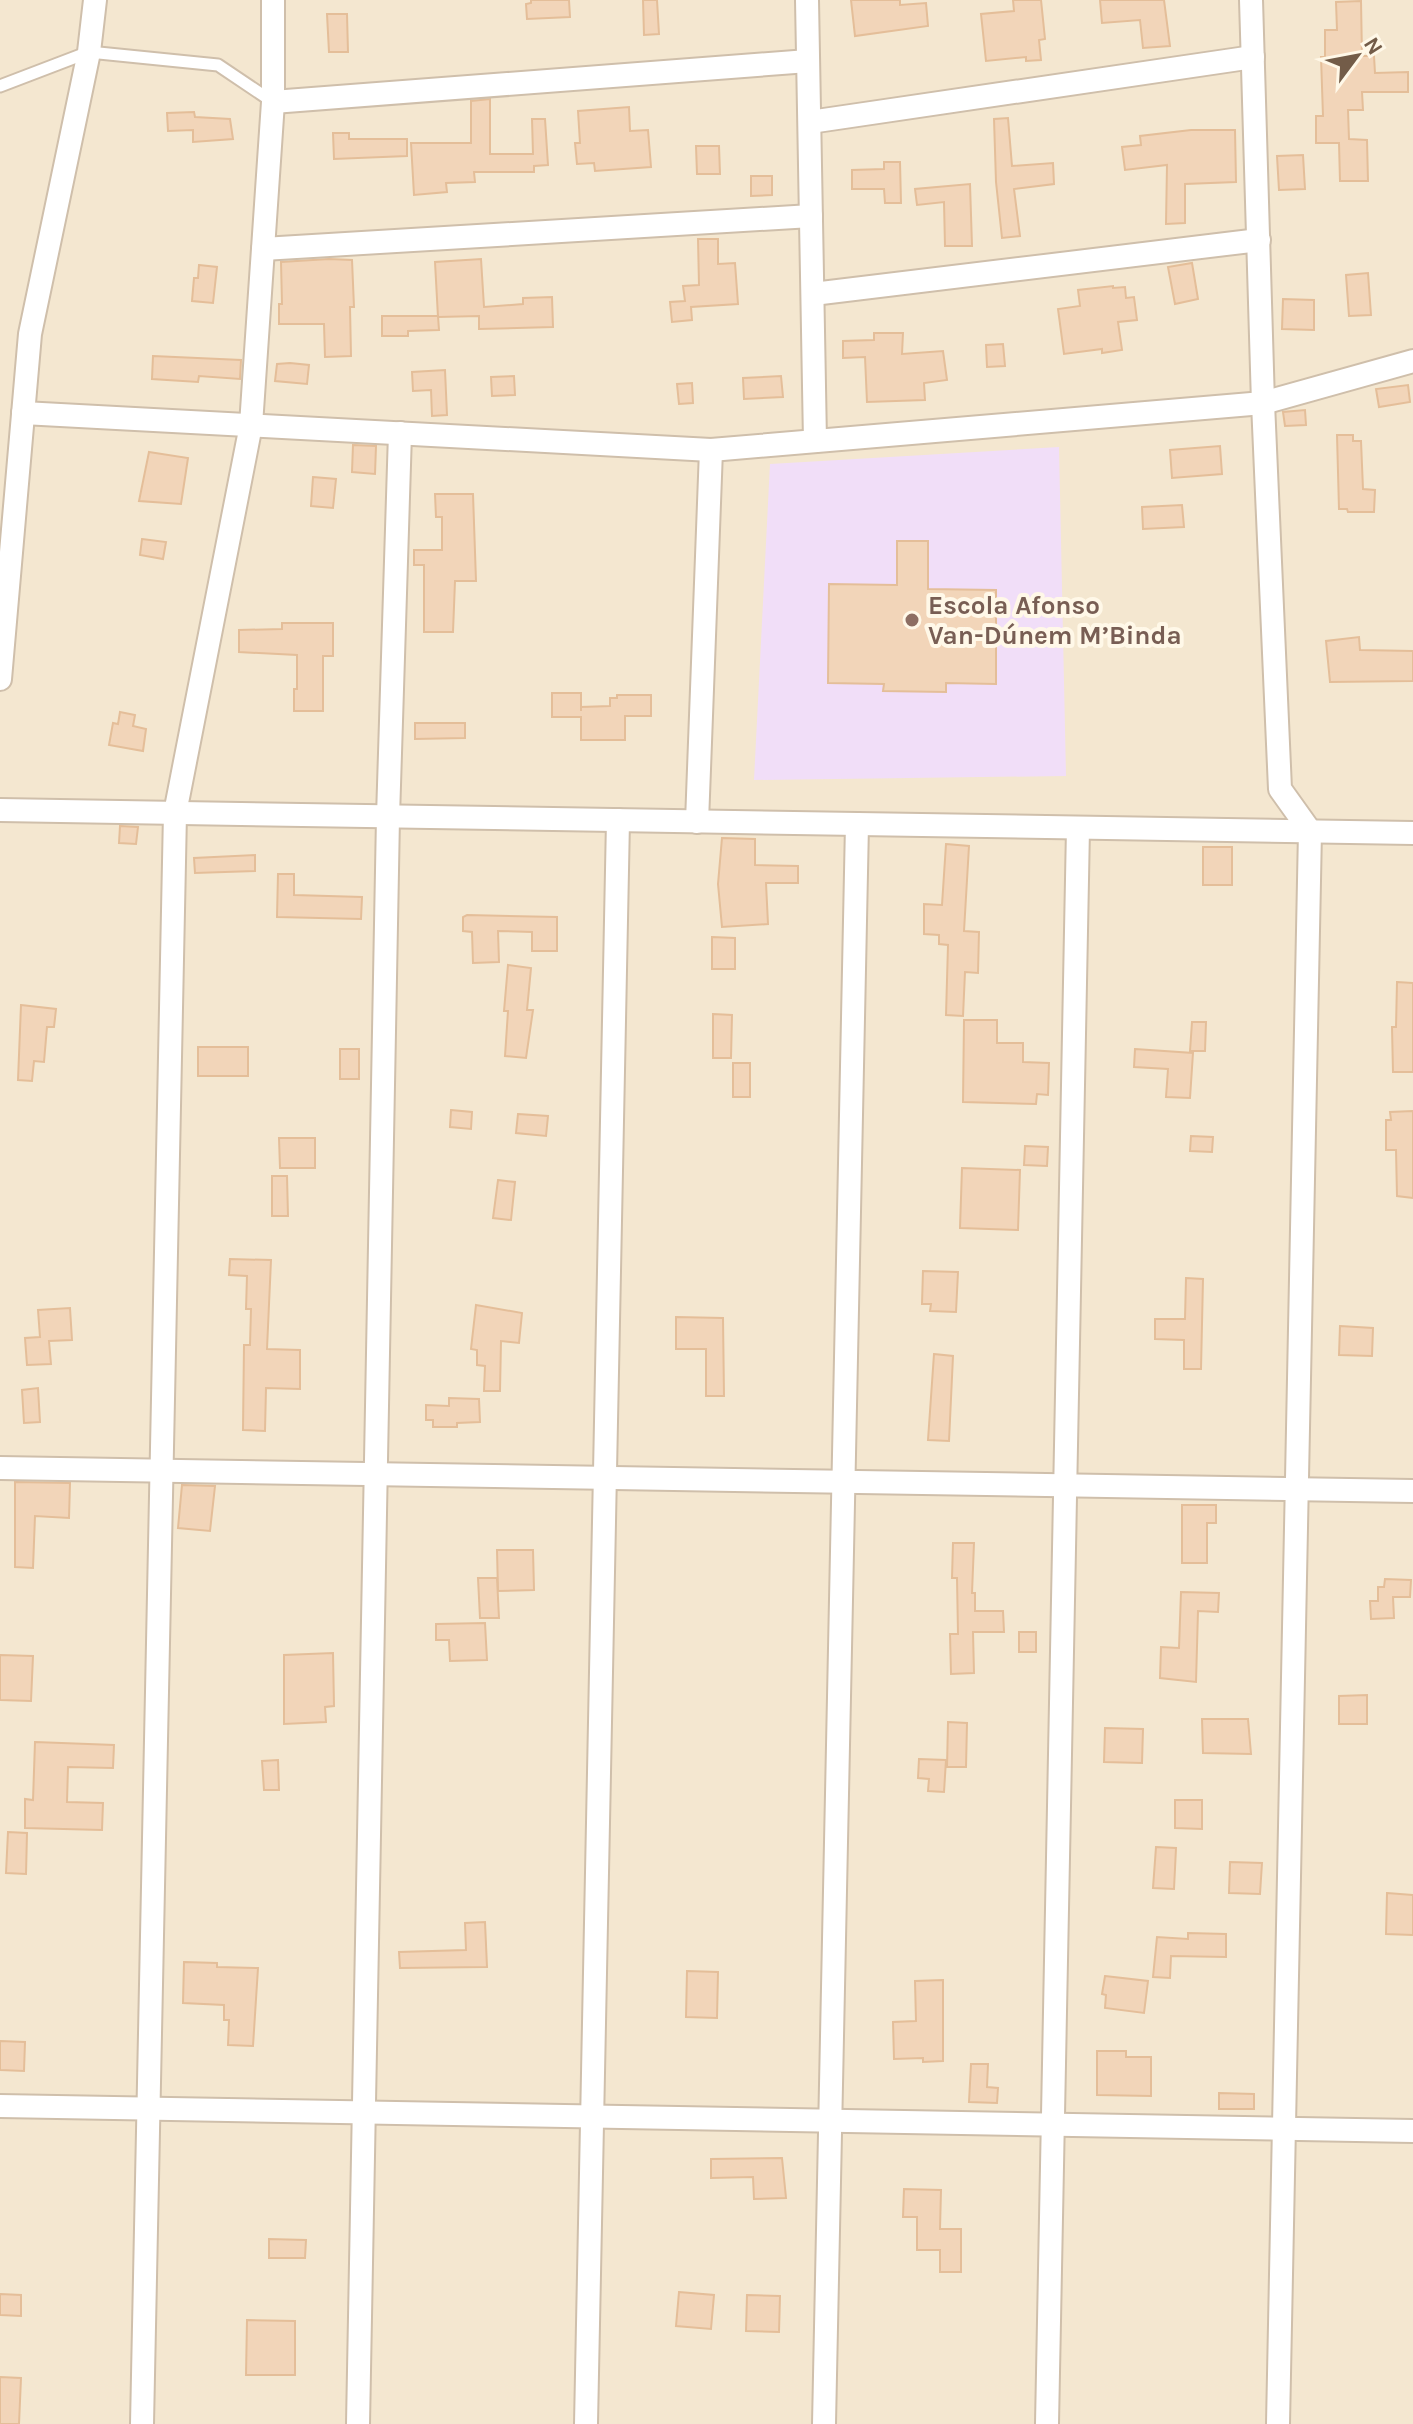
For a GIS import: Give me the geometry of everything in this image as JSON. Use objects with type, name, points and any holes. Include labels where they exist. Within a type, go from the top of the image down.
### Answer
[{"type":"street","points":[[0,679],[30,334],[89,52],[95,0]]},
{"type":"street","points":[[142,2424],[175,813],[251,425],[273,102],[273,0]]},
{"type":"street","points":[[807,0],[815,441]]},
{"type":"street","points":[[1251,0],[1263,403],[1280,789],[1310,831],[1278,2424]]},
{"type":"street","points":[[810,122],[1253,57]]},
{"type":"street","points":[[273,102],[808,61]]},
{"type":"street","points":[[263,249],[811,216]]},
{"type":"street","points":[[813,294],[1259,240]]},
{"type":"street","points":[[23,413],[711,450],[1263,403],[1413,361]]},
{"type":"street","points":[[358,2424],[388,817],[400,433]]},
{"type":"street","points":[[697,822],[711,450]]},
{"type":"street","points":[[0,810],[1413,833]]},
{"type":"street","points":[[586,2424],[618,820]]},
{"type":"street","points":[[824,2424],[857,824]]},
{"type":"street","points":[[1047,2424],[1078,828]]},
{"type":"street","points":[[0,1468],[1413,1491]]},
{"type":"street","points":[[0,2106],[1413,2131]]},
{"type":"lane","points":[[0,86],[89,52],[218,65],[273,102]]},
{"type":"shaded area","points":[[0,0],[1413,0],[1413,2424],[0,2424]]},
{"type":"shaded area","name":"Escola Afonso Van-Dúnem M’Binda","points":[[1059,447],[1066,776],[754,780],[770,464]]},
{"type":"building","points":[[531,0],[569,0],[570,17],[527,19],[526,4]]},
{"type":"building","points":[[643,0],[657,0],[659,34],[644,35]]},
{"type":"building","points":[[851,0],[900,0],[900,5],[926,3],[928,26],[855,36]]},
{"type":"building","points":[[1013,0],[1041,0],[1045,39],[1039,40],[1041,60],[1026,61],[1026,57],[986,61],[981,14],[1014,11]]},
{"type":"building","points":[[1100,0],[1164,0],[1170,46],[1143,48],[1140,20],[1102,23]]},
{"type":"building","points":[[1361,1],[1362,56],[1374,56],[1375,73],[1408,72],[1408,92],[1362,92],[1363,110],[1348,110],[1349,139],[1367,140],[1368,181],[1340,181],[1339,143],[1316,143],[1316,116],[1323,116],[1321,57],[1325,57],[1325,30],[1337,30],[1336,2]]},
{"type":"building","points":[[327,14],[347,14],[348,52],[329,52]]},
{"type":"building","points":[[490,99],[490,154],[533,154],[532,119],[545,119],[548,165],[534,166],[534,172],[474,172],[475,182],[446,183],[447,192],[414,195],[411,143],[471,143],[471,101]]},
{"type":"building","points":[[629,107],[630,131],[648,130],[651,167],[595,171],[594,163],[577,164],[575,143],[580,143],[578,111]]},
{"type":"building","points":[[194,112],[195,117],[230,119],[233,139],[193,142],[193,130],[168,131],[167,113]]},
{"type":"building","points":[[1008,118],[1012,166],[1053,163],[1054,184],[1014,189],[1020,236],[1002,238],[994,119]]},
{"type":"building","points":[[1191,130],[1235,130],[1236,182],[1185,184],[1185,223],[1166,224],[1167,165],[1125,170],[1122,147],[1141,145],[1140,136]]},
{"type":"building","points":[[333,133],[349,133],[349,139],[407,139],[407,156],[334,159]]},
{"type":"building","points":[[696,146],[719,146],[720,174],[697,174]]},
{"type":"building","points":[[1303,155],[1305,189],[1279,190],[1277,156]]},
{"type":"building","points":[[884,162],[900,162],[901,203],[885,203],[884,189],[852,189],[852,170],[884,169]]},
{"type":"building","points":[[751,176],[772,176],[772,195],[751,196]]},
{"type":"building","points":[[970,184],[972,246],[945,246],[944,202],[917,205],[915,189]]},
{"type":"building","points":[[698,239],[718,239],[718,264],[735,263],[738,304],[691,307],[692,320],[672,322],[670,302],[685,301],[683,286],[699,285]]},
{"type":"building","points":[[481,259],[484,307],[523,304],[523,298],[552,297],[553,327],[479,329],[479,316],[438,317],[435,262]]},
{"type":"building","points":[[352,260],[354,307],[350,307],[351,356],[325,357],[324,324],[279,324],[281,262]]},
{"type":"building","points":[[1192,263],[1198,299],[1175,304],[1168,267]]},
{"type":"building","points":[[199,265],[217,267],[213,303],[192,301],[194,278],[198,278]]},
{"type":"building","points":[[1368,273],[1371,315],[1349,316],[1346,275]]},
{"type":"building","points":[[1125,287],[1126,298],[1134,297],[1137,320],[1118,322],[1122,350],[1064,354],[1058,309],[1080,306],[1078,290]]},
{"type":"building","points":[[1283,299],[1314,300],[1314,330],[1282,329]]},
{"type":"building","points":[[382,316],[438,316],[439,330],[408,331],[408,336],[382,336]]},
{"type":"building","points":[[874,333],[903,333],[902,354],[943,351],[947,380],[924,383],[925,400],[867,402],[865,357],[843,358],[843,341],[874,340]]},
{"type":"building","points":[[1003,344],[1005,366],[987,367],[986,345]]},
{"type":"building","points":[[153,356],[241,360],[240,379],[199,376],[198,382],[152,379]]},
{"type":"building","points":[[277,364],[309,365],[307,384],[275,381]]},
{"type":"building","points":[[445,370],[447,415],[432,416],[431,390],[413,391],[412,372]]},
{"type":"building","points":[[514,376],[515,395],[492,396],[491,377]]},
{"type":"building","points":[[781,376],[783,397],[744,399],[743,378]]},
{"type":"building","points":[[692,383],[693,403],[679,404],[677,384]]},
{"type":"building","points":[[1408,385],[1410,402],[1379,407],[1376,389]]},
{"type":"building","points":[[1305,410],[1306,425],[1285,426],[1283,412]]},
{"type":"building","points":[[1337,435],[1353,435],[1353,441],[1361,441],[1363,489],[1375,490],[1374,512],[1339,509]]},
{"type":"building","points":[[353,445],[376,446],[375,474],[352,472]]},
{"type":"building","points":[[1220,446],[1222,474],[1172,478],[1170,450]]},
{"type":"building","points":[[149,452],[188,458],[181,504],[139,501]]},
{"type":"building","points":[[313,477],[336,479],[333,508],[311,506]]},
{"type":"building","points":[[435,494],[473,494],[476,581],[455,581],[453,632],[424,632],[424,565],[414,565],[414,550],[442,550],[442,517],[436,517]]},
{"type":"building","points":[[1182,505],[1184,527],[1143,529],[1142,507]]},
{"type":"building","points":[[142,539],[166,542],[163,559],[140,555]]},
{"type":"building","points":[[897,541],[928,541],[928,589],[996,590],[996,684],[946,683],[946,692],[883,691],[884,684],[828,683],[829,584],[897,585]]},
{"type":"building","points":[[282,623],[333,623],[333,656],[323,656],[323,711],[294,711],[297,655],[239,652],[239,630],[282,629]]},
{"type":"building","points":[[1359,637],[1360,650],[1413,651],[1413,681],[1330,682],[1326,641]]},
{"type":"building","points":[[552,693],[581,693],[581,707],[610,706],[610,698],[617,698],[617,695],[651,695],[651,716],[625,716],[625,740],[581,740],[581,717],[552,717]]},
{"type":"building","points":[[120,712],[135,715],[133,726],[146,729],[143,751],[109,745],[113,723],[118,724]]},
{"type":"building","points":[[415,723],[465,723],[465,738],[415,739]]},
{"type":"building","points":[[120,826],[138,827],[136,844],[119,843]]},
{"type":"building","points":[[722,838],[755,839],[755,865],[798,866],[798,883],[766,883],[768,924],[722,927],[718,884]]},
{"type":"building","points":[[946,844],[969,846],[964,931],[979,932],[978,973],[965,972],[963,1016],[946,1015],[948,945],[939,944],[939,935],[924,934],[924,904],[942,905]]},
{"type":"building","points":[[1203,847],[1232,847],[1232,885],[1203,885]]},
{"type":"building","points":[[255,855],[255,871],[195,873],[194,858]]},
{"type":"building","points":[[278,874],[294,874],[294,895],[362,897],[361,919],[277,917]]},
{"type":"building","points":[[463,917],[557,917],[557,951],[532,951],[532,932],[498,931],[499,962],[473,963],[472,932],[463,931]]},
{"type":"building","points":[[712,937],[735,938],[735,969],[712,969]]},
{"type":"building","points":[[508,965],[531,968],[527,1010],[533,1010],[526,1058],[505,1056],[508,1011],[504,1011]]},
{"type":"building","points":[[1397,982],[1413,983],[1413,1072],[1393,1072],[1392,1027],[1396,1027]]},
{"type":"building","points":[[21,1005],[56,1009],[54,1027],[47,1027],[44,1062],[34,1061],[32,1081],[18,1080]]},
{"type":"building","points":[[713,1014],[732,1015],[731,1058],[713,1058]]},
{"type":"building","points":[[964,1020],[997,1020],[997,1043],[1023,1043],[1023,1062],[1049,1063],[1048,1095],[1037,1094],[1036,1104],[963,1102]]},
{"type":"building","points":[[1192,1022],[1206,1022],[1205,1051],[1190,1051]]},
{"type":"building","points":[[198,1047],[248,1047],[248,1076],[198,1076]]},
{"type":"building","points":[[340,1049],[359,1049],[359,1079],[340,1079]]},
{"type":"building","points":[[1135,1049],[1193,1053],[1190,1098],[1166,1097],[1168,1069],[1134,1067]]},
{"type":"building","points":[[733,1063],[750,1063],[750,1097],[733,1097]]},
{"type":"building","points":[[451,1110],[472,1112],[471,1129],[450,1127]]},
{"type":"building","points":[[1413,1111],[1413,1198],[1397,1196],[1396,1150],[1386,1150],[1386,1120],[1391,1120],[1390,1112]]},
{"type":"building","points":[[518,1114],[548,1116],[546,1136],[516,1133]]},
{"type":"building","points":[[1191,1136],[1213,1137],[1212,1152],[1190,1151]]},
{"type":"building","points":[[279,1138],[315,1138],[315,1168],[280,1168]]},
{"type":"building","points":[[1025,1146],[1048,1147],[1047,1166],[1024,1165]]},
{"type":"building","points":[[962,1168],[1020,1170],[1018,1230],[960,1228]]},
{"type":"building","points":[[272,1176],[287,1176],[288,1216],[272,1216]]},
{"type":"building","points":[[498,1180],[515,1182],[511,1220],[493,1218]]},
{"type":"building","points":[[230,1259],[271,1260],[267,1349],[300,1350],[300,1389],[266,1388],[265,1431],[243,1430],[244,1345],[250,1345],[251,1309],[246,1309],[247,1276],[229,1275]]},
{"type":"building","points":[[923,1271],[958,1272],[956,1312],[930,1311],[931,1304],[922,1304]]},
{"type":"building","points":[[1186,1278],[1203,1279],[1201,1369],[1184,1369],[1184,1340],[1155,1339],[1155,1319],[1185,1319]]},
{"type":"building","points":[[476,1305],[522,1313],[519,1343],[501,1341],[500,1391],[484,1391],[485,1366],[477,1365],[477,1350],[471,1349]]},
{"type":"building","points":[[70,1308],[72,1340],[49,1341],[51,1364],[27,1365],[25,1338],[40,1337],[38,1310]]},
{"type":"building","points":[[676,1317],[723,1318],[724,1396],[706,1396],[706,1349],[676,1349]]},
{"type":"building","points":[[1340,1326],[1373,1328],[1372,1356],[1339,1355]]},
{"type":"building","points":[[934,1354],[953,1356],[949,1441],[928,1440]]},
{"type":"building","points":[[38,1388],[40,1422],[24,1423],[22,1390]]},
{"type":"building","points":[[449,1398],[479,1399],[480,1422],[457,1423],[457,1427],[433,1427],[433,1420],[426,1420],[426,1405],[449,1406]]},
{"type":"building","points":[[15,1482],[70,1483],[69,1518],[35,1516],[33,1568],[15,1567]]},
{"type":"building","points":[[182,1485],[215,1486],[210,1531],[178,1528]]},
{"type":"building","points":[[1182,1505],[1216,1505],[1216,1523],[1207,1523],[1207,1563],[1182,1563]]},
{"type":"building","points":[[953,1543],[974,1543],[972,1593],[975,1593],[975,1611],[1003,1611],[1004,1632],[973,1632],[974,1673],[951,1674],[950,1634],[958,1634],[957,1578],[952,1578]]},
{"type":"building","points":[[497,1550],[533,1550],[534,1590],[498,1591]]},
{"type":"building","points":[[478,1578],[497,1578],[499,1618],[480,1618]]},
{"type":"building","points":[[1385,1579],[1411,1580],[1410,1597],[1393,1597],[1394,1618],[1371,1619],[1370,1601],[1378,1601],[1378,1587],[1384,1587]]},
{"type":"building","points":[[1181,1592],[1219,1593],[1218,1612],[1198,1611],[1196,1682],[1160,1678],[1161,1647],[1179,1648]]},
{"type":"building","points":[[485,1623],[487,1660],[450,1661],[449,1640],[436,1640],[436,1624]]},
{"type":"building","points":[[1019,1632],[1036,1632],[1036,1652],[1019,1652]]},
{"type":"building","points":[[333,1653],[334,1706],[325,1707],[326,1722],[284,1724],[284,1655]]},
{"type":"building","points":[[0,1655],[33,1656],[31,1701],[0,1700]]},
{"type":"building","points":[[1367,1695],[1367,1724],[1339,1724],[1339,1696]]},
{"type":"building","points":[[1202,1719],[1248,1719],[1251,1754],[1203,1753]]},
{"type":"building","points":[[948,1722],[967,1723],[966,1767],[947,1767]]},
{"type":"building","points":[[1105,1728],[1143,1729],[1142,1763],[1104,1762]]},
{"type":"building","points":[[35,1742],[114,1745],[113,1768],[68,1767],[67,1802],[103,1803],[102,1830],[25,1828],[25,1799],[33,1800]]},
{"type":"building","points":[[919,1759],[946,1760],[944,1792],[928,1791],[929,1779],[918,1778]]},
{"type":"building","points":[[278,1760],[279,1790],[264,1790],[262,1761]]},
{"type":"building","points":[[1175,1800],[1202,1800],[1202,1829],[1175,1828]]},
{"type":"building","points":[[8,1832],[27,1833],[26,1874],[6,1873]]},
{"type":"building","points":[[1156,1847],[1176,1848],[1174,1889],[1153,1888]]},
{"type":"building","points":[[1230,1862],[1262,1863],[1260,1894],[1229,1893]]},
{"type":"building","points":[[1387,1893],[1413,1895],[1413,1935],[1386,1934]]},
{"type":"building","points":[[485,1922],[487,1967],[400,1968],[399,1952],[466,1950],[465,1923]]},
{"type":"building","points":[[1188,1933],[1226,1934],[1226,1957],[1171,1956],[1170,1978],[1153,1977],[1157,1937],[1188,1939]]},
{"type":"building","points":[[184,1962],[258,1968],[253,2046],[228,2045],[229,2020],[224,2020],[224,2005],[183,2003]]},
{"type":"building","points":[[687,1971],[718,1972],[717,2018],[686,2017]]},
{"type":"building","points":[[1105,1976],[1148,1981],[1144,2013],[1105,2008],[1106,1995],[1102,1994]]},
{"type":"building","points":[[943,1980],[943,2061],[894,2059],[893,2022],[916,2021],[915,1981]]},
{"type":"building","points":[[0,2041],[25,2042],[24,2071],[0,2070]]},
{"type":"building","points":[[1097,2051],[1126,2051],[1126,2057],[1151,2057],[1151,2096],[1097,2095]]},
{"type":"building","points":[[971,2064],[988,2064],[987,2087],[998,2088],[997,2103],[969,2102]]},
{"type":"building","points":[[1219,2093],[1254,2094],[1254,2109],[1219,2109]]},
{"type":"building","points":[[782,2158],[786,2198],[754,2199],[753,2177],[711,2178],[711,2159]]},
{"type":"building","points":[[904,2189],[941,2190],[940,2229],[961,2229],[961,2272],[940,2272],[940,2250],[917,2250],[917,2217],[903,2217]]},
{"type":"building","points":[[269,2239],[306,2240],[305,2258],[269,2258]]},
{"type":"building","points":[[679,2292],[714,2295],[711,2329],[676,2326]]},
{"type":"building","points":[[0,2294],[21,2295],[21,2316],[0,2315]]},
{"type":"building","points":[[747,2295],[780,2296],[779,2332],[746,2331]]},
{"type":"building","points":[[247,2320],[295,2321],[295,2375],[246,2375]]},
{"type":"building","points":[[0,2377],[21,2378],[19,2424],[0,2424]]},
{"type":"place","name":"Escola Afonso Van-Dúnem M’Binda","points":[[912,620]]}]
